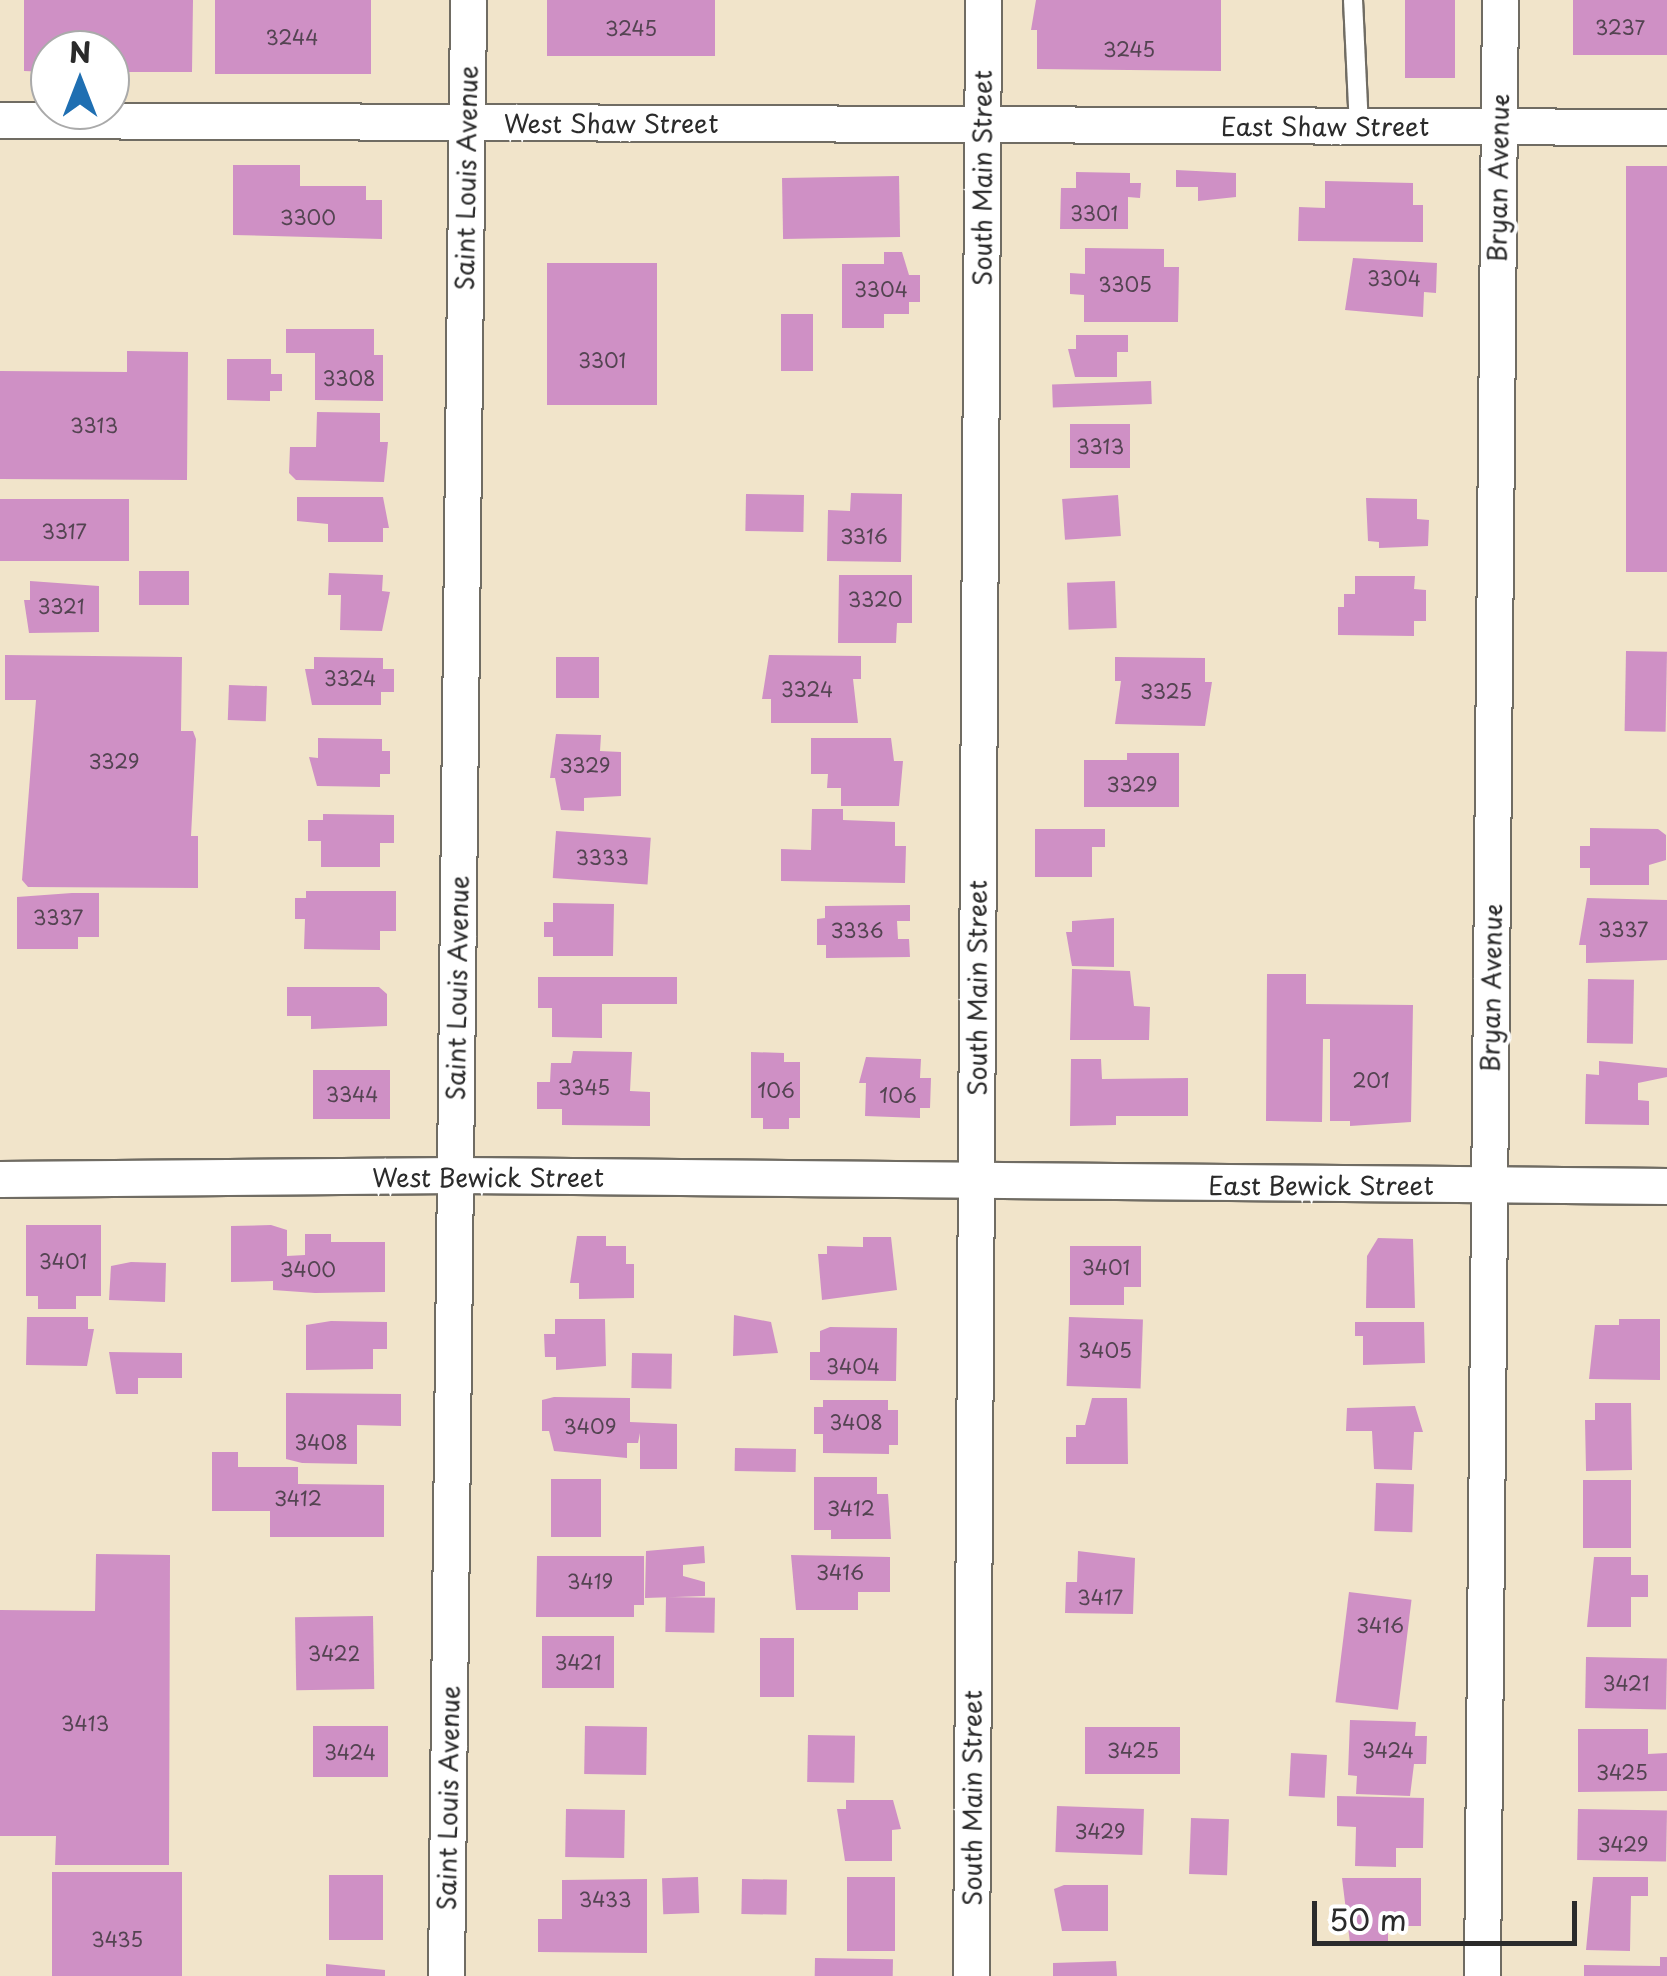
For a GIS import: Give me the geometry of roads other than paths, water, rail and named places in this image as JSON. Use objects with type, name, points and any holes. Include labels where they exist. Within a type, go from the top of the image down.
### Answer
[{"type":"street","name":"Saint Louis Avenue","points":[[446,1976],[468,0]]},
{"type":"street","name":"South Main Street","points":[[971,1976],[983,0]]},
{"type":"street","name":"Bryan Avenue","points":[[1482,1976],[1500,0]]},
{"type":"street","name":"West Shaw Street","points":[[0,120],[982,124]]},
{"type":"street","name":"East Shaw Street","points":[[982,124],[1667,127]]},
{"type":"street","name":"West Bewick Street","points":[[0,1179],[455,1175],[976,1183]]},
{"type":"street","name":"East Bewick Street","points":[[976,1183],[1667,1186]]},
{"type":"lane","points":[[1353,0],[1359,126]]}]
